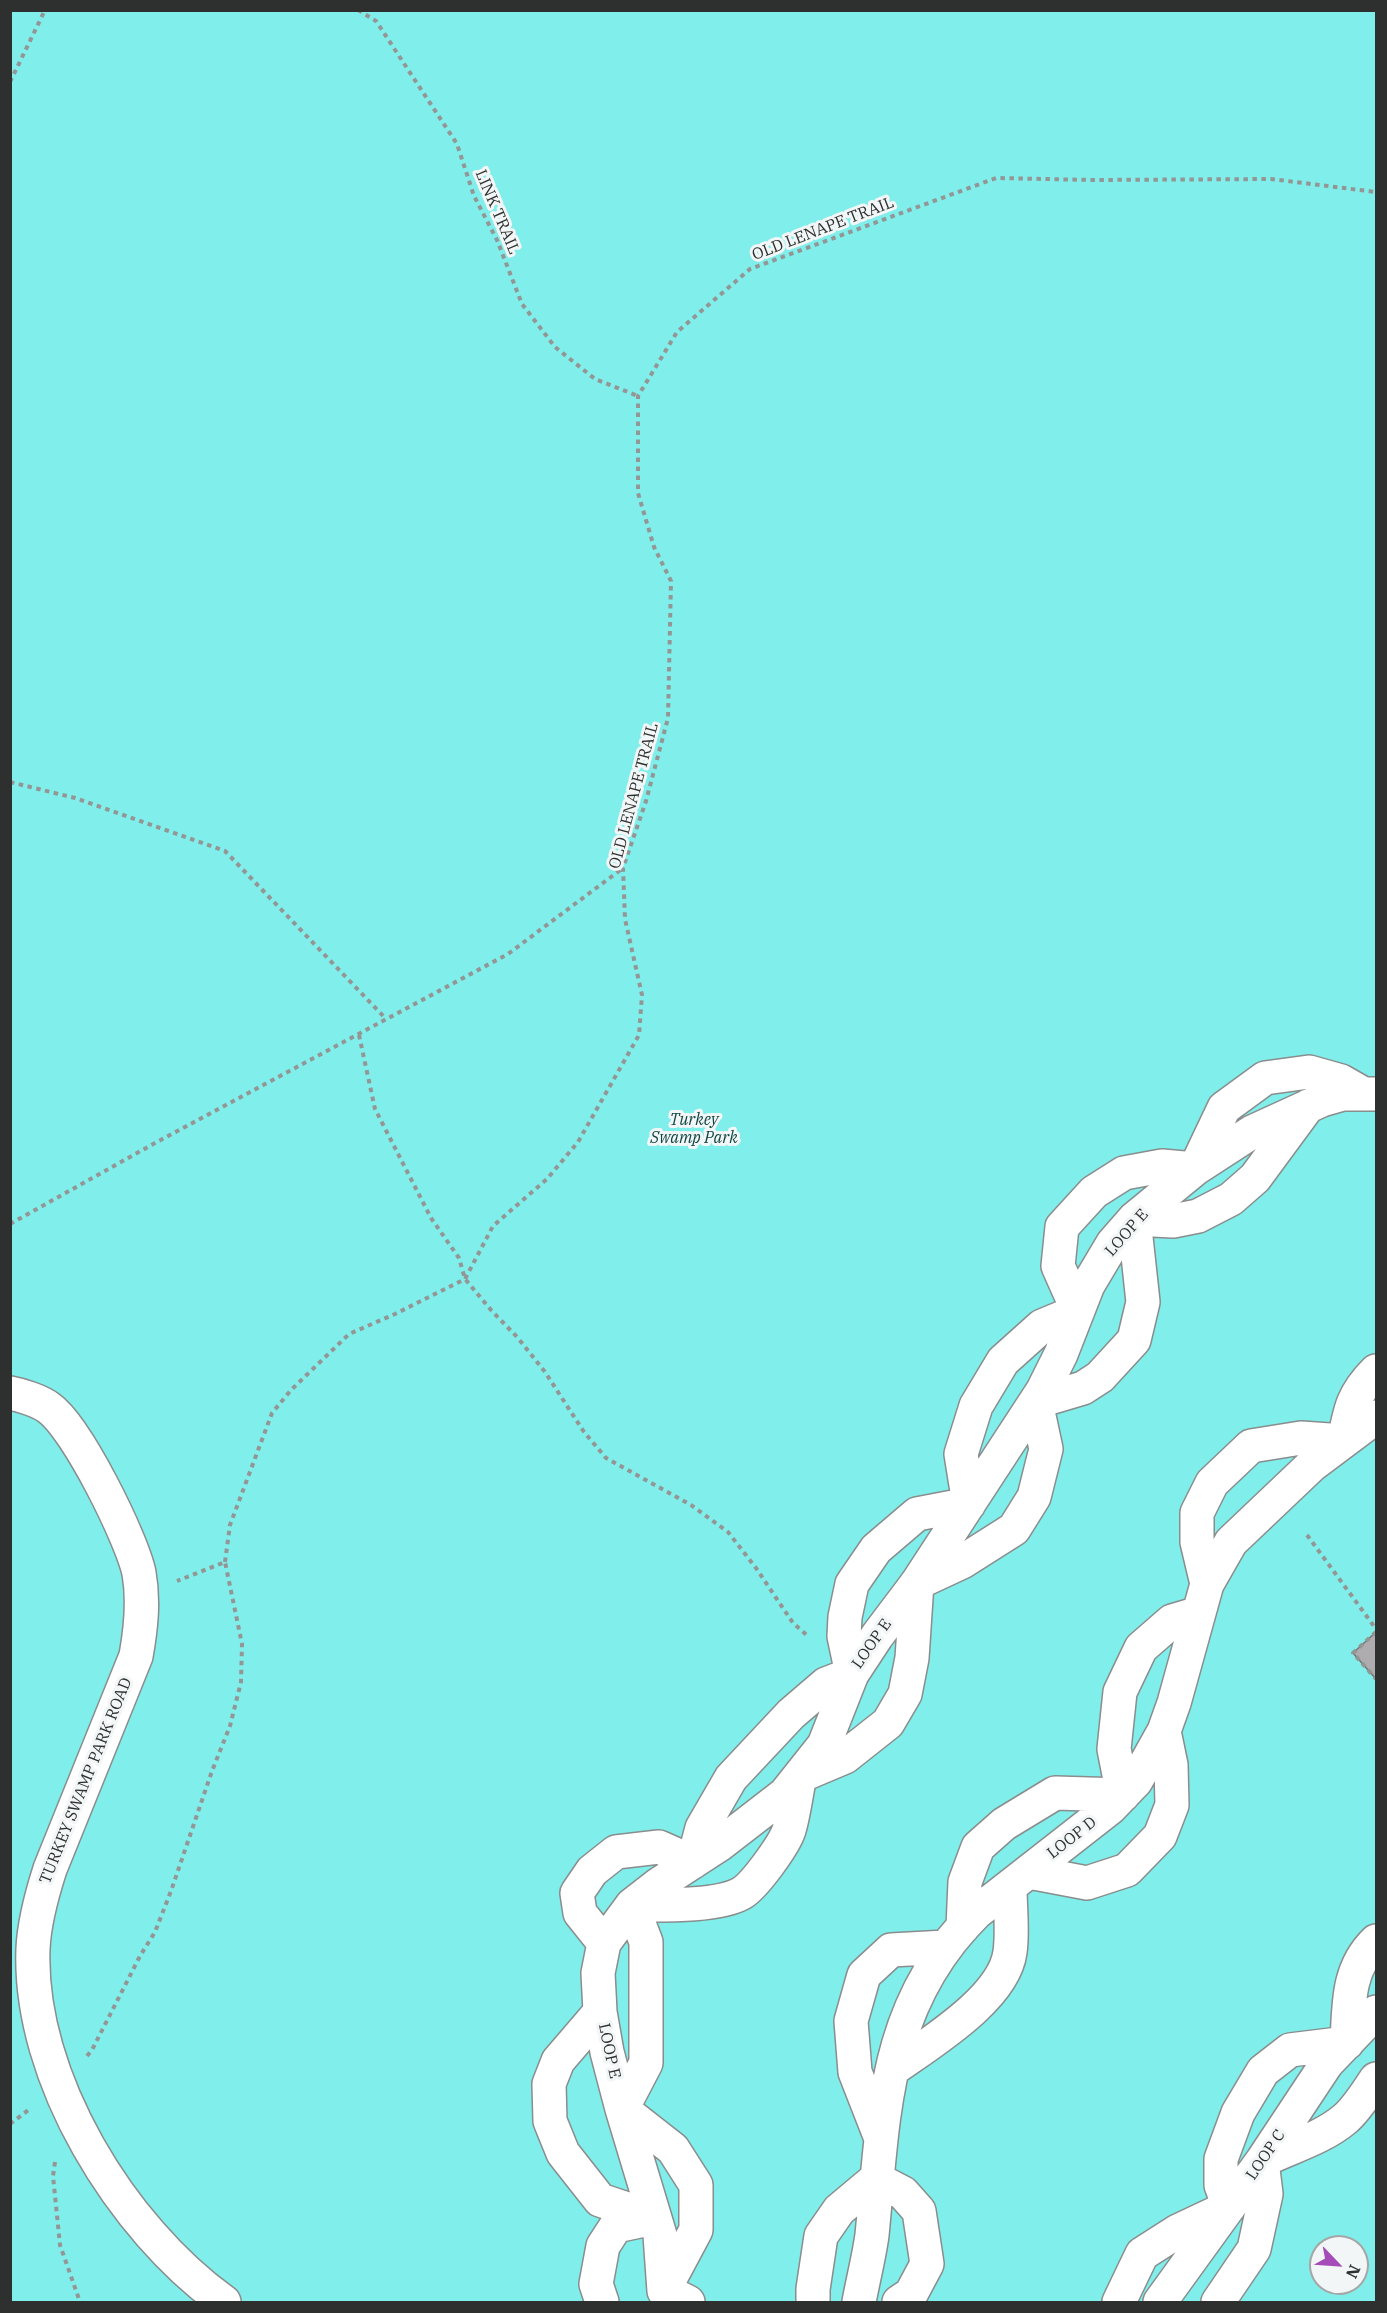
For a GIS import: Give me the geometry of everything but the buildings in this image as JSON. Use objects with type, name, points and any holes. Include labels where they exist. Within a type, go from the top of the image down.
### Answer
[{"type":"lane","points":[[604,1943],[580,1912],[577,1893],[591,1871],[616,1852],[659,1847],[693,1862],[702,1828],[731,1778],[791,1714],[826,1684],[852,1674],[844,1636],[845,1617],[852,1584],[876,1549],[917,1514],[969,1504],[961,1454],[976,1406],[1003,1361],[1042,1326],[1078,1311],[1058,1266],[1062,1227],[1094,1192],[1124,1173],[1162,1166],[1195,1169],[1224,1108],[1265,1078],[1308,1072],[1341,1081],[1370,1094]]},
{"type":"lane","name":"LOOP E","points":[[672,2298],[660,2235],[607,2052],[600,2012],[598,1973],[604,1943],[632,1905],[659,1884],[719,1845],[785,1794],[824,1745],[852,1674],[917,1583],[1036,1401],[1061,1354],[1088,1286],[1113,1243],[1134,1218],[1195,1169],[1252,1132],[1308,1106],[1343,1094],[1370,1094]]},
{"type":"lane","points":[[672,2298],[696,2230],[696,2185],[673,2149],[622,2109],[646,2063],[646,1941],[632,1905],[667,1905],[720,1900],[742,1893],[766,1869],[788,1832],[800,1776],[845,1757],[888,1723],[906,1694],[912,1658],[917,1583],[969,1558],[1014,1529],[1034,1497],[1047,1449],[1036,1401],[1083,1388],[1100,1377],[1134,1340],[1143,1302],[1134,1218],[1173,1221],[1198,1216],[1231,1198],[1255,1178],[1308,1106]]},
{"type":"lane","points":[[880,2136],[855,2072],[850,2021],[864,1975],[891,1950],[955,1937],[965,1882],[978,1847],[1004,1824],[1055,1793],[1123,1796],[1114,1749],[1120,1692],[1141,1648],[1172,1621],[1203,1599],[1197,1542],[1197,1513],[1212,1483],[1251,1446],[1301,1438],[1344,1441],[1352,1404],[1367,1380],[1377,1371]]},
{"type":"lane","name":"TURKEY SWAMP PARK ROAD","points":[[10,1393],[49,1407],[76,1439],[130,1545],[142,1595],[142,1623],[136,1656],[50,1869],[40,1906],[33,1948],[36,2003],[50,2058],[61,2087],[72,2115],[101,2169],[159,2246],[207,2290],[224,2302]]},
{"type":"lane","name":"LOOP D","points":[[859,2302],[872,2238],[880,2136],[892,2070],[900,2037],[919,1989],[934,1962],[955,1937],[1019,1879],[1110,1808],[1136,1781],[1164,1731],[1203,1599],[1231,1542],[1242,1529],[1312,1465],[1377,1417]]},
{"type":"lane","points":[[892,2070],[961,2021],[999,1983],[1010,1953],[1019,1879],[1087,1883],[1127,1870],[1160,1836],[1172,1806],[1171,1765],[1164,1731]]},
{"type":"lane","points":[[1119,2302],[1143,2254],[1178,2230],[1229,2207],[1221,2185],[1221,2159],[1238,2113],[1263,2071],[1290,2050],[1347,2043],[1351,1987],[1364,1953],[1377,1941]]},
{"type":"lane","points":[[600,2012],[558,2061],[549,2085],[550,2121],[563,2153],[600,2200],[654,2218]]},
{"type":"lane","name":"LOOP C","points":[[1160,2302],[1263,2162],[1327,2063],[1377,2013]]},
{"type":"lane","points":[[1218,2302],[1254,2249],[1266,2194],[1263,2162],[1288,2148],[1323,2135],[1347,2118],[1377,2079]]},
{"type":"lane","points":[[813,2302],[821,2236],[839,2210],[876,2180],[903,2193],[919,2211],[927,2264],[911,2294],[899,2302]]},
{"type":"lane","points":[[602,2302],[596,2284],[603,2246],[616,2226],[654,2218]]},
{"type":"path","points":[[10,82],[45,10]]},
{"type":"path","name":"LINK TRAIL","points":[[358,10],[376,21],[457,144],[474,196],[497,240],[522,304],[555,347],[595,379],[638,396]]},
{"type":"path","name":"OLD LENAPE TRAIL","points":[[465,1279],[493,1226],[548,1179],[578,1142],[639,1035],[642,995],[625,920],[623,868],[646,801],[668,718],[671,581],[654,547],[638,493],[638,396],[677,332],[750,269],[996,178],[1271,179],[1377,192]]},
{"type":"path","points":[[10,782],[75,798],[225,851],[386,1019]]},
{"type":"path","points":[[10,1224],[155,1143],[508,954],[623,868]]},
{"type":"path","points":[[359,1035],[375,1109],[431,1218],[459,1258],[465,1279],[545,1372],[584,1432],[606,1458],[691,1505],[728,1532],[756,1568],[793,1623],[810,1637]]},
{"type":"path","points":[[10,2124],[61,2087],[92,2050],[140,1956],[155,1932],[171,1892],[204,1792],[230,1726],[241,1682],[242,1644],[225,1562],[230,1525],[272,1413],[291,1390],[349,1334],[465,1279]]},
{"type":"path","points":[[1307,1535],[1377,1631],[1353,1653],[1377,1679]]},
{"type":"path","points":[[142,1595],[225,1562]]},
{"type":"path","points":[[55,2154],[53,2176],[60,2245],[80,2302]]},
{"type":"green space","name":"Turkey Swamp Park","points":[[10,11],[1376,11],[1376,2302],[11,2302]]}]
